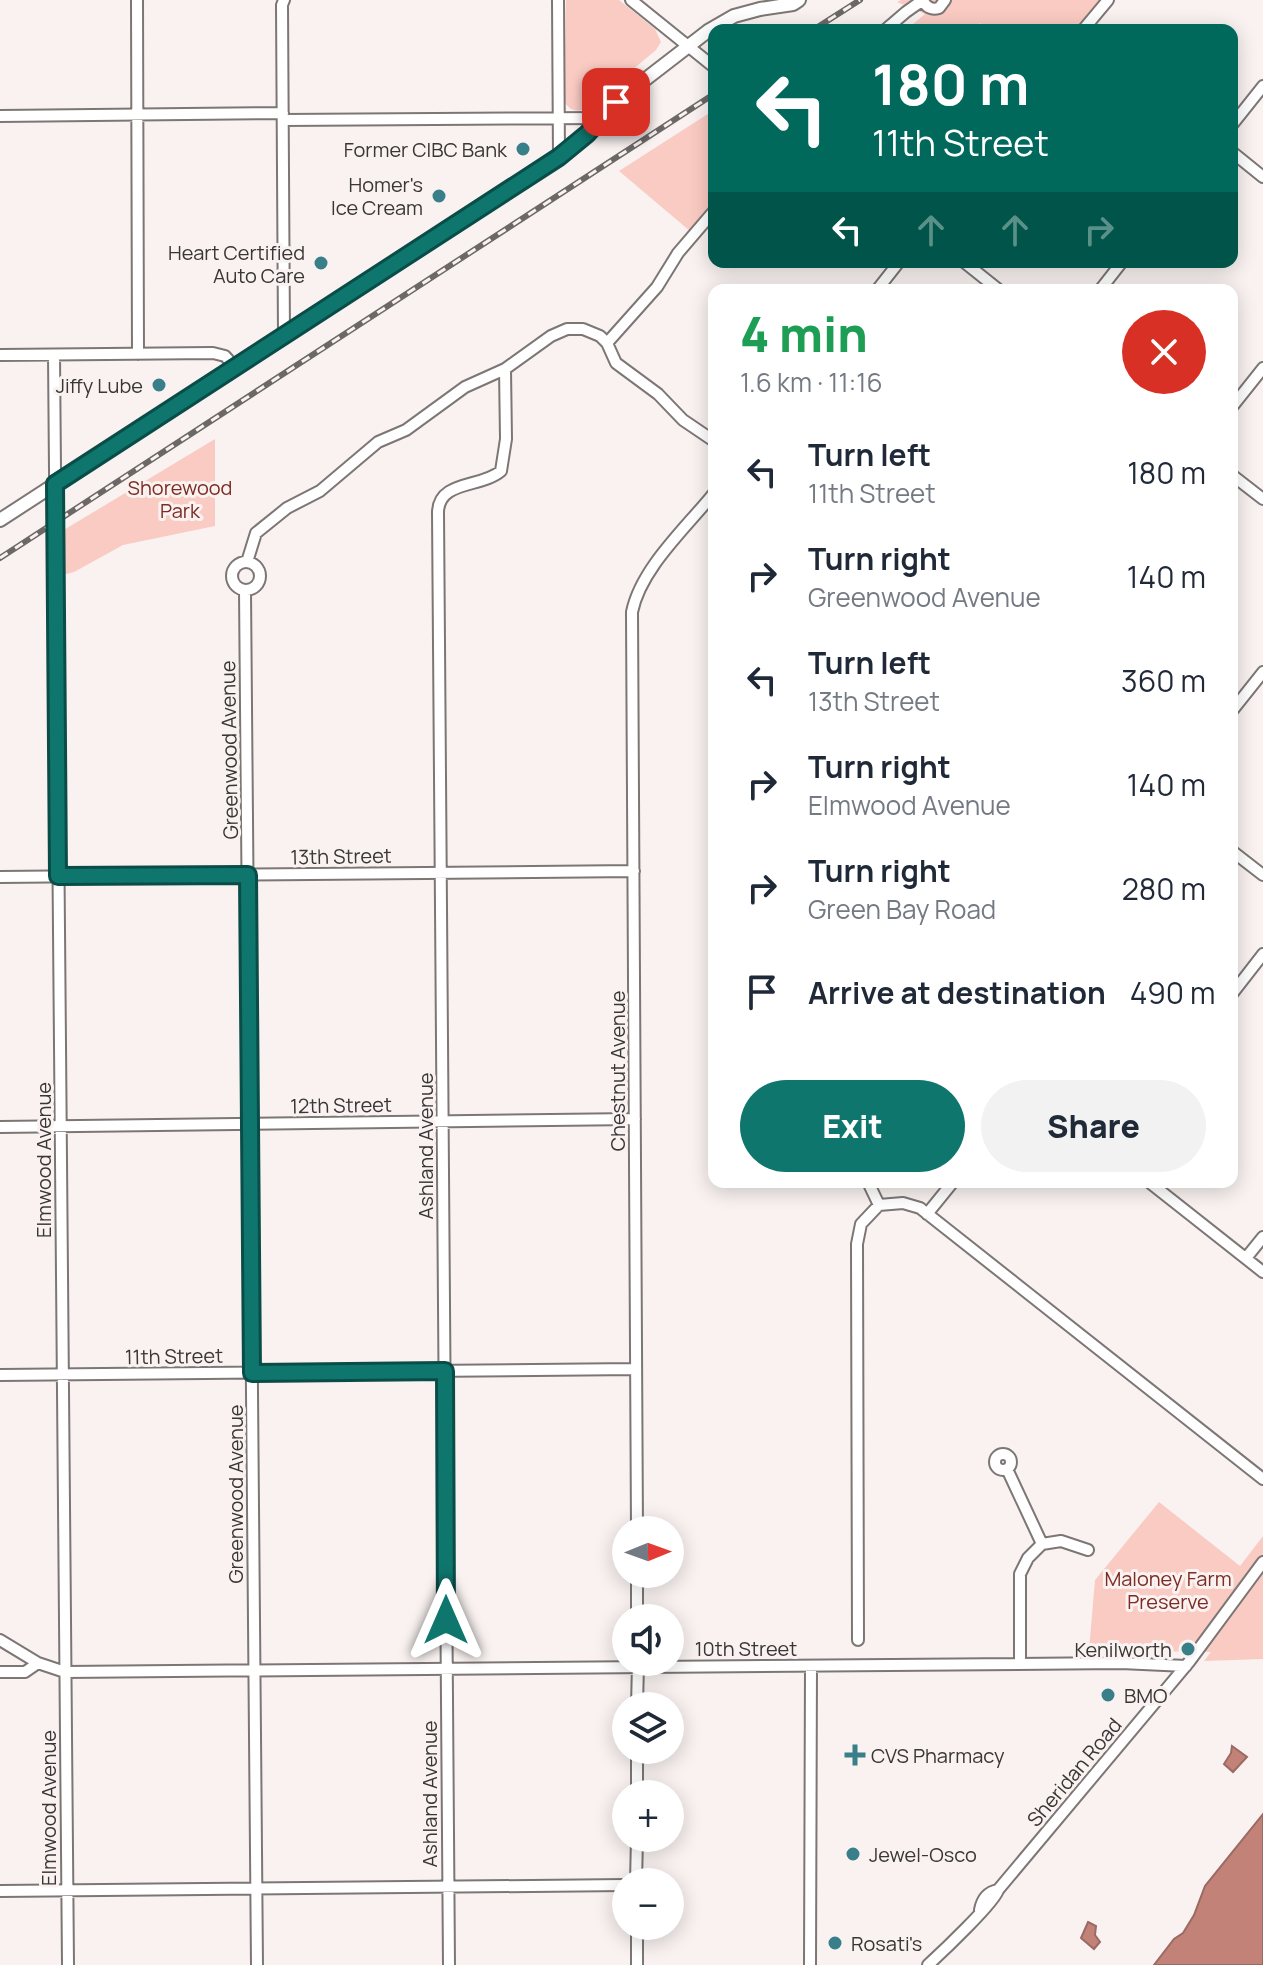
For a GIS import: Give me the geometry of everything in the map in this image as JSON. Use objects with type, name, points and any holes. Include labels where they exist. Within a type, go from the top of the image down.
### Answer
[{"type":"main road","points":[[721,24],[749,6],[793,4],[799,0]]},
{"type":"main road","points":[[0,520],[559,157],[587,134],[616,102],[708,33]]},
{"type":"street","points":[[137,0],[138,354]]},
{"type":"street","points":[[284,0],[284,335]]},
{"type":"street","points":[[558,0],[559,157]]},
{"type":"street","points":[[631,0],[708,62]]},
{"type":"street","points":[[893,24],[923,0],[933,9],[939,8],[945,0]]},
{"type":"street","points":[[1088,24],[1108,0]]},
{"type":"street","points":[[1238,117],[1263,86]]},
{"type":"street","points":[[0,116],[601,118]]},
{"type":"street","points":[[1238,157],[1263,177]]},
{"type":"street","points":[[607,343],[650,296],[678,253],[708,218]]},
{"type":"street","points":[[882,284],[894,268]]},
{"type":"street","points":[[972,268],[992,284]]},
{"type":"street","points":[[1105,284],[1117,268]]},
{"type":"street","points":[[247,562],[256,533],[287,508],[320,491],[378,442],[406,430],[465,387],[505,369],[551,336],[567,329],[591,332],[607,343],[616,363],[658,394],[683,420],[708,437]]},
{"type":"street","points":[[0,355],[213,353],[225,356],[235,367]]},
{"type":"street","name":"Elmwood Avenue","points":[[54,355],[68,1965]]},
{"type":"street","points":[[1238,399],[1263,368]]},
{"type":"street","name":"Ashland Avenue","points":[[449,1965],[438,502],[448,492],[487,480],[501,471],[506,439],[505,369]]},
{"type":"street","points":[[1238,480],[1263,499]]},
{"type":"street","name":"Chestnut Avenue","points":[[637,1516],[632,612],[644,577],[708,500]]},
{"type":"street","name":"Greenwood Avenue","points":[[247,562],[256,566],[260,579],[255,588],[245,591],[234,584],[231,575],[235,567],[247,562]]},
{"type":"street","name":"Greenwood Avenue","points":[[245,591],[257,1965]]},
{"type":"street","points":[[1238,703],[1263,672]]},
{"type":"street","points":[[1238,856],[1263,875]]},
{"type":"street","name":"13th Street","points":[[0,877],[634,871]]},
{"type":"street","points":[[1238,986],[1263,954]]},
{"type":"street","name":"12th Street","points":[[0,1127],[635,1119]]},
{"type":"street","points":[[871,1188],[879,1205]]},
{"type":"street","points":[[927,1214],[948,1188]]},
{"type":"street","points":[[1157,1188],[1263,1272]]},
{"type":"street","points":[[858,1640],[857,1244],[861,1224],[879,1205],[903,1203],[920,1208],[1263,1479]]},
{"type":"street","points":[[1246,1258],[1263,1237]]},
{"type":"street","name":"11th Street","points":[[0,1375],[636,1369]]},
{"type":"street","points":[[1007,1469],[1042,1544]]},
{"type":"street","points":[[1020,1664],[1020,1574],[1028,1558],[1042,1544],[1069,1542],[1088,1550]]},
{"type":"street","name":"Sheridan Road","points":[[928,1965],[980,1910],[981,1903],[990,1892],[998,1890],[1186,1666],[1263,1562]]},
{"type":"street","name":"10th Street","points":[[0,1640],[38,1663],[65,1672],[612,1666]]},
{"type":"street","points":[[0,1672],[25,1672],[38,1663]]},
{"type":"street","name":"10th Street","points":[[684,1665],[1186,1666]]},
{"type":"street","points":[[810,1965],[811,1666]]},
{"type":"street","points":[[0,1891],[612,1885]]},
{"type":"street","points":[[637,1940],[637,1965]]},
{"type":"green space","points":[[566,0],[619,0],[655,29],[661,42],[656,50],[582,110],[572,109],[564,101]]},
{"type":"green space","points":[[1100,0],[1080,24],[913,24],[925,14],[897,2]]},
{"type":"green space","points":[[708,114],[708,210],[690,231],[619,171]]},
{"type":"green space","name":"Shorewood Park","points":[[215,439],[215,526],[123,545],[74,572],[62,575],[62,531]]},
{"type":"green space","name":"Maloney Farm Preserve","points":[[1159,1502],[1240,1566],[1263,1536],[1263,1659],[1204,1661],[1211,1652],[1089,1650],[1095,1580]]},
{"type":"shaded area","points":[[1232,1746],[1247,1757],[1233,1772],[1224,1764]]},
{"type":"shaded area","points":[[1263,1814],[1263,1965],[1154,1965],[1174,1939],[1183,1933],[1205,1886]]},
{"type":"shaded area","points":[[1088,1922],[1096,1926],[1095,1935],[1100,1942],[1094,1949],[1081,1938]]},
{"type":"railway","points":[[822,24],[860,0]]},
{"type":"railway","points":[[0,558],[708,98]]},
{"type":"place","name":"Former CIBC Bank","points":[[523,149]]},
{"type":"place","name":"Homer's Ice Cream","points":[[439,196]]},
{"type":"place","name":"Heart Certified Auto Care","points":[[321,263]]},
{"type":"place","name":"Jiffy Lube","points":[[159,385]]},
{"type":"place","name":"Kenilworth","points":[[1188,1649]]},
{"type":"place","name":"BMO","points":[[1108,1695]]},
{"type":"place","name":"CVS Pharmacy","points":[[855,1755]]},
{"type":"place","name":"Jewel-Osco","points":[[853,1854]]},
{"type":"place","name":"Rosati's","points":[[835,1943]]},
{"type":"route","points":[[446,1620],[445,1371],[252,1373],[248,875],[58,876],[55,484],[559,157],[587,134],[616,102]]}]
